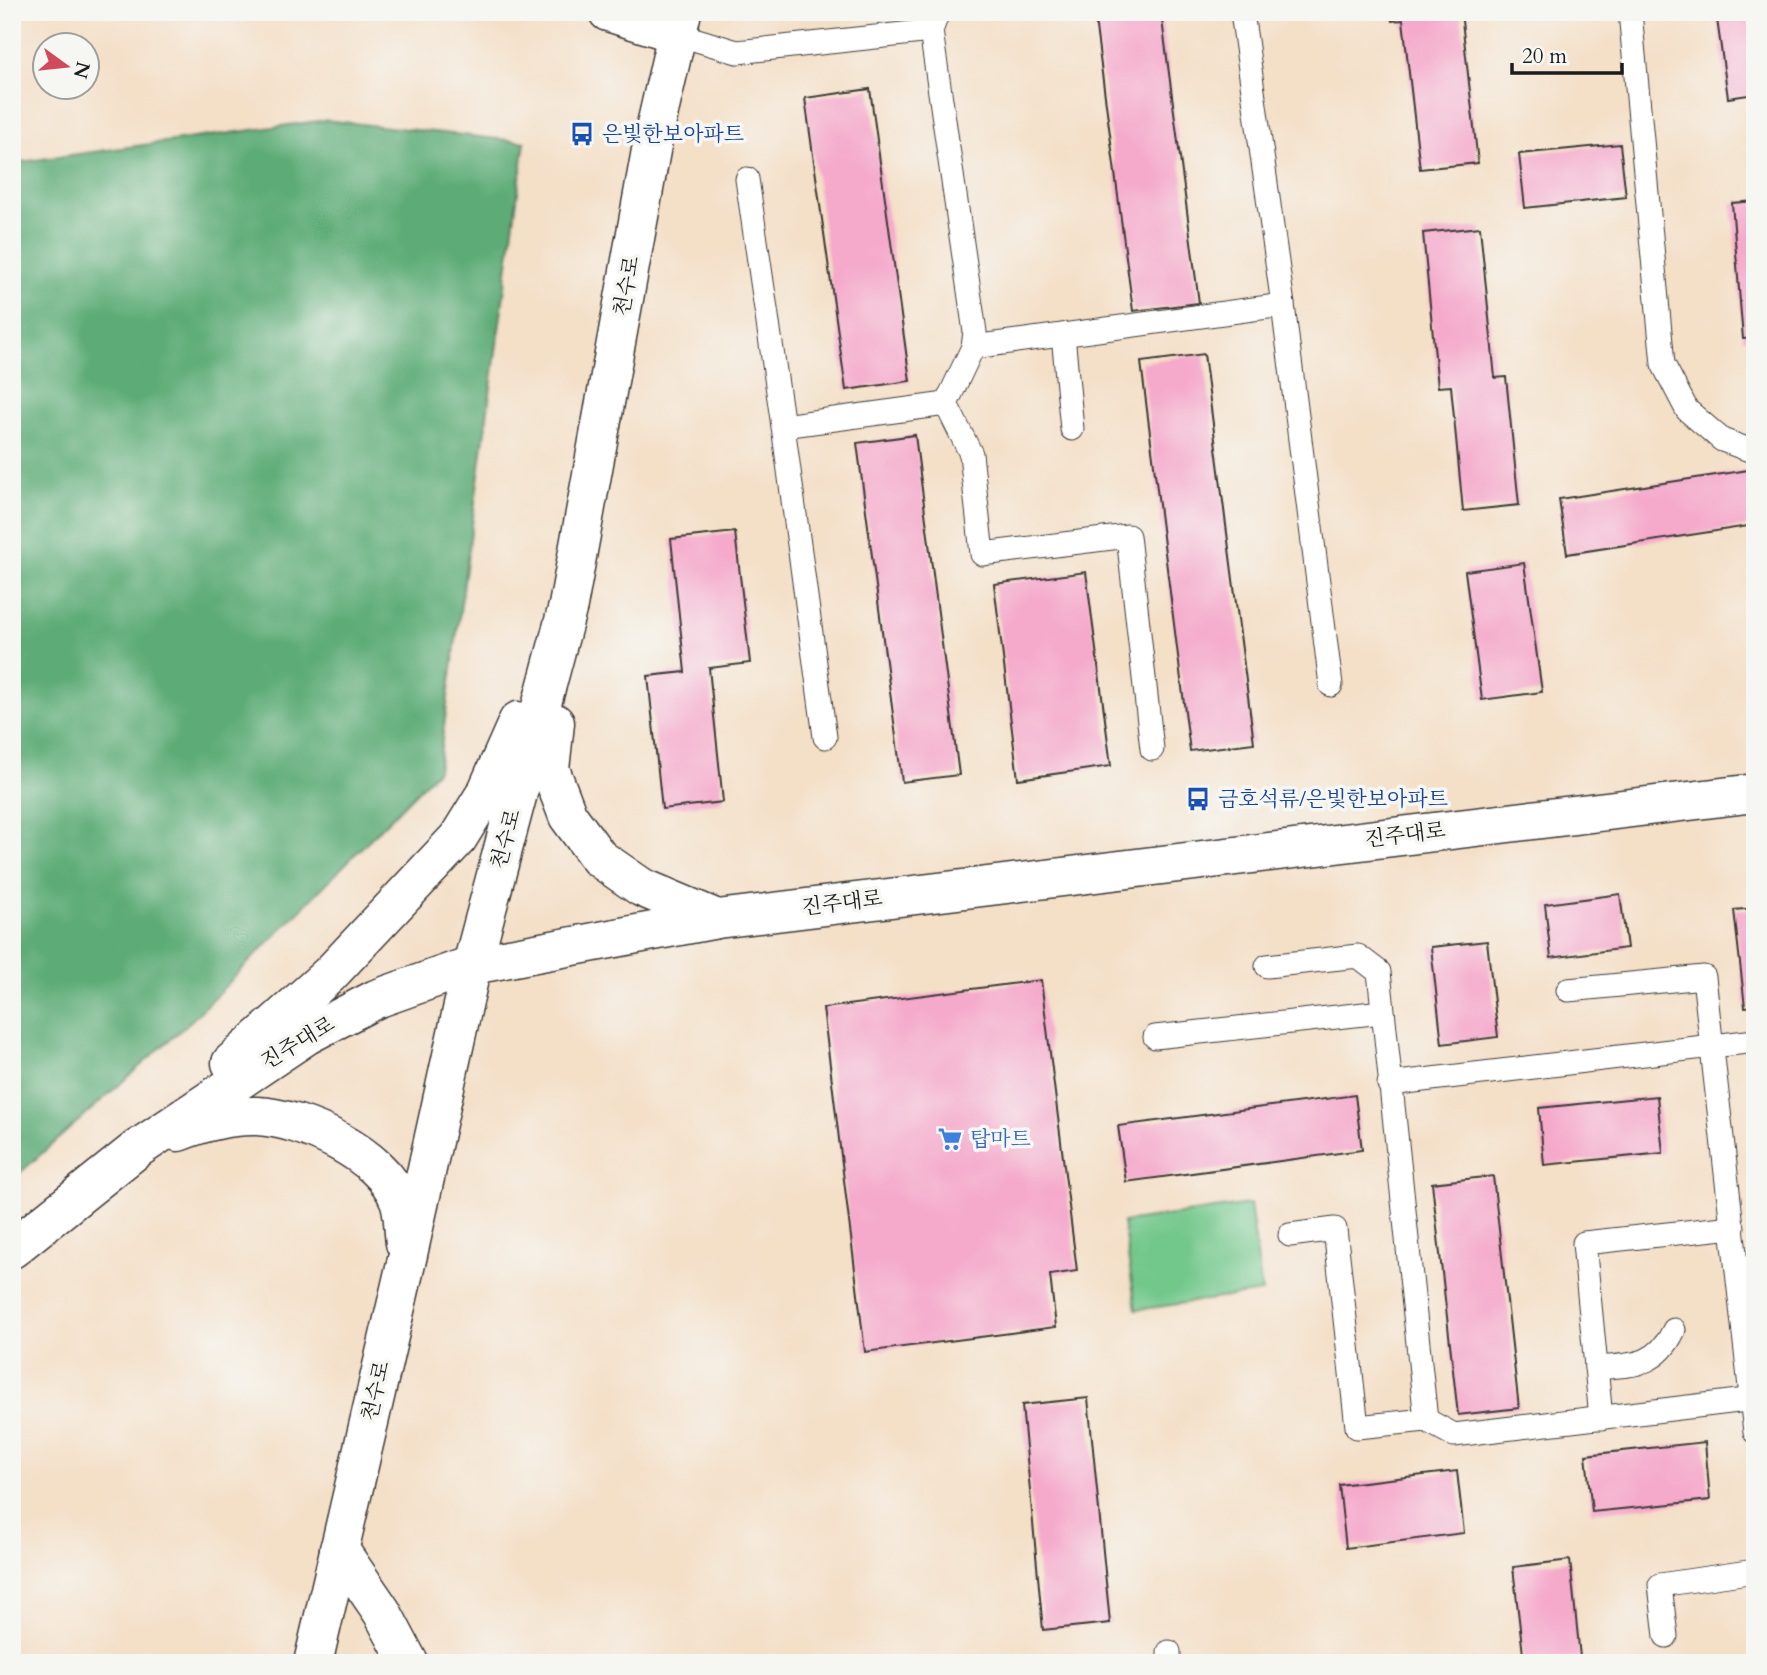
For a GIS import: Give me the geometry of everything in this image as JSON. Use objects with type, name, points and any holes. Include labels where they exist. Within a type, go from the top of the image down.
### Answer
[{"type":"street","points":[[608,12],[676,20]]},
{"type":"street","name":"천수로","points":[[313,1663],[472,965],[568,606],[676,20]]},
{"type":"street","points":[[568,606],[550,769],[568,816],[598,858],[641,887],[717,919]]},
{"type":"street","points":[[137,1149],[330,974],[458,838],[487,791],[568,606]]},
{"type":"street","name":"진주대로","points":[[12,1249],[137,1149],[307,1035],[376,999],[472,965],[717,919],[1755,793]]},
{"type":"street","points":[[137,1149],[205,1121],[257,1116],[308,1127],[352,1149],[385,1175],[399,1201],[407,1259]]},
{"type":"street","points":[[339,1549],[382,1612],[410,1663]]},
{"type":"lane","points":[[1242,12],[1283,305],[1331,685]]},
{"type":"lane","points":[[1630,12],[1663,364],[1687,410],[1722,440],[1755,452]]},
{"type":"lane","points":[[676,20],[737,52],[935,22],[975,332],[973,347],[946,404]]},
{"type":"lane","points":[[747,179],[825,737]]},
{"type":"lane","points":[[973,347],[1283,305]]},
{"type":"lane","points":[[1063,335],[1072,429]]},
{"type":"lane","points":[[783,426],[946,404]]},
{"type":"lane","points":[[946,404],[971,454],[982,554],[1128,536],[1152,749]]},
{"type":"lane","points":[[1267,966],[1358,956],[1379,972],[1426,1420]]},
{"type":"lane","points":[[1568,990],[1704,977],[1755,1432]]},
{"type":"lane","points":[[1155,1037],[1382,1012]]},
{"type":"lane","points":[[1389,1084],[1755,1041]]},
{"type":"lane","points":[[1601,1418],[1584,1243],[1733,1227]]},
{"type":"lane","points":[[1290,1235],[1335,1229],[1357,1427],[1426,1420],[1454,1435],[1753,1399]]},
{"type":"lane","points":[[1596,1368],[1641,1364],[1655,1356],[1668,1343],[1674,1330]]},
{"type":"lane","points":[[1666,1636],[1660,1585],[1755,1571]]},
{"type":"green space","points":[[325,120],[525,142],[438,770],[193,1019],[12,1180],[12,163]]},
{"type":"green space","points":[[1250,1204],[1262,1292],[1136,1310],[1123,1222]]},
{"type":"building","points":[[1094,12],[1161,12],[1199,303],[1133,311]]},
{"type":"building","points":[[1391,12],[1461,12],[1478,163],[1420,169],[1403,20],[1392,21]]},
{"type":"building","points":[[1716,12],[1755,12],[1755,94],[1728,98]]},
{"type":"building","points":[[870,89],[910,381],[846,390],[805,98]]},
{"type":"building","points":[[1620,144],[1626,197],[1525,208],[1519,154]]},
{"type":"building","points":[[1755,201],[1755,338],[1743,339],[1732,203]]},
{"type":"building","points":[[1480,227],[1495,378],[1506,377],[1519,505],[1463,511],[1451,386],[1438,387],[1423,233]]},
{"type":"building","points":[[1204,354],[1254,743],[1190,751],[1141,362]]},
{"type":"building","points":[[915,435],[959,775],[902,782],[857,443]]},
{"type":"building","points":[[1755,469],[1755,525],[1567,554],[1559,499]]},
{"type":"building","points":[[735,532],[750,663],[709,668],[723,802],[662,809],[648,676],[685,672],[671,539]]},
{"type":"building","points":[[1524,563],[1542,692],[1482,700],[1465,571]]},
{"type":"building","points":[[1086,572],[1111,766],[1018,779],[994,584]]},
{"type":"building","points":[[1620,894],[1627,948],[1551,958],[1545,904]]},
{"type":"building","points":[[1755,908],[1755,1006],[1745,1007],[1734,910]]},
{"type":"building","points":[[1487,941],[1498,1037],[1442,1044],[1431,947]]},
{"type":"building","name":"탑마트","points":[[1041,980],[1077,1271],[1050,1275],[1056,1327],[865,1352],[823,1008]]},
{"type":"building","points":[[1355,1095],[1362,1150],[1126,1182],[1118,1126]]},
{"type":"building","points":[[1657,1096],[1663,1153],[1544,1165],[1539,1108]]},
{"type":"building","points":[[1493,1176],[1519,1408],[1458,1415],[1432,1183]]},
{"type":"building","points":[[1088,1398],[1110,1623],[1043,1630],[1022,1405]]},
{"type":"building","points":[[1705,1442],[1710,1500],[1592,1512],[1586,1455]]},
{"type":"building","points":[[1457,1471],[1464,1533],[1346,1548],[1339,1485]]},
{"type":"building","points":[[1570,1560],[1580,1657],[1524,1663],[1513,1567]]},
{"type":"place","name":"은빛한보아파트","points":[[582,134]]},
{"type":"place","name":"금호석류/은빛한보아파트","points":[[1198,799]]},
{"type":"place","name":"탑마트","points":[[950,1139]]}]
